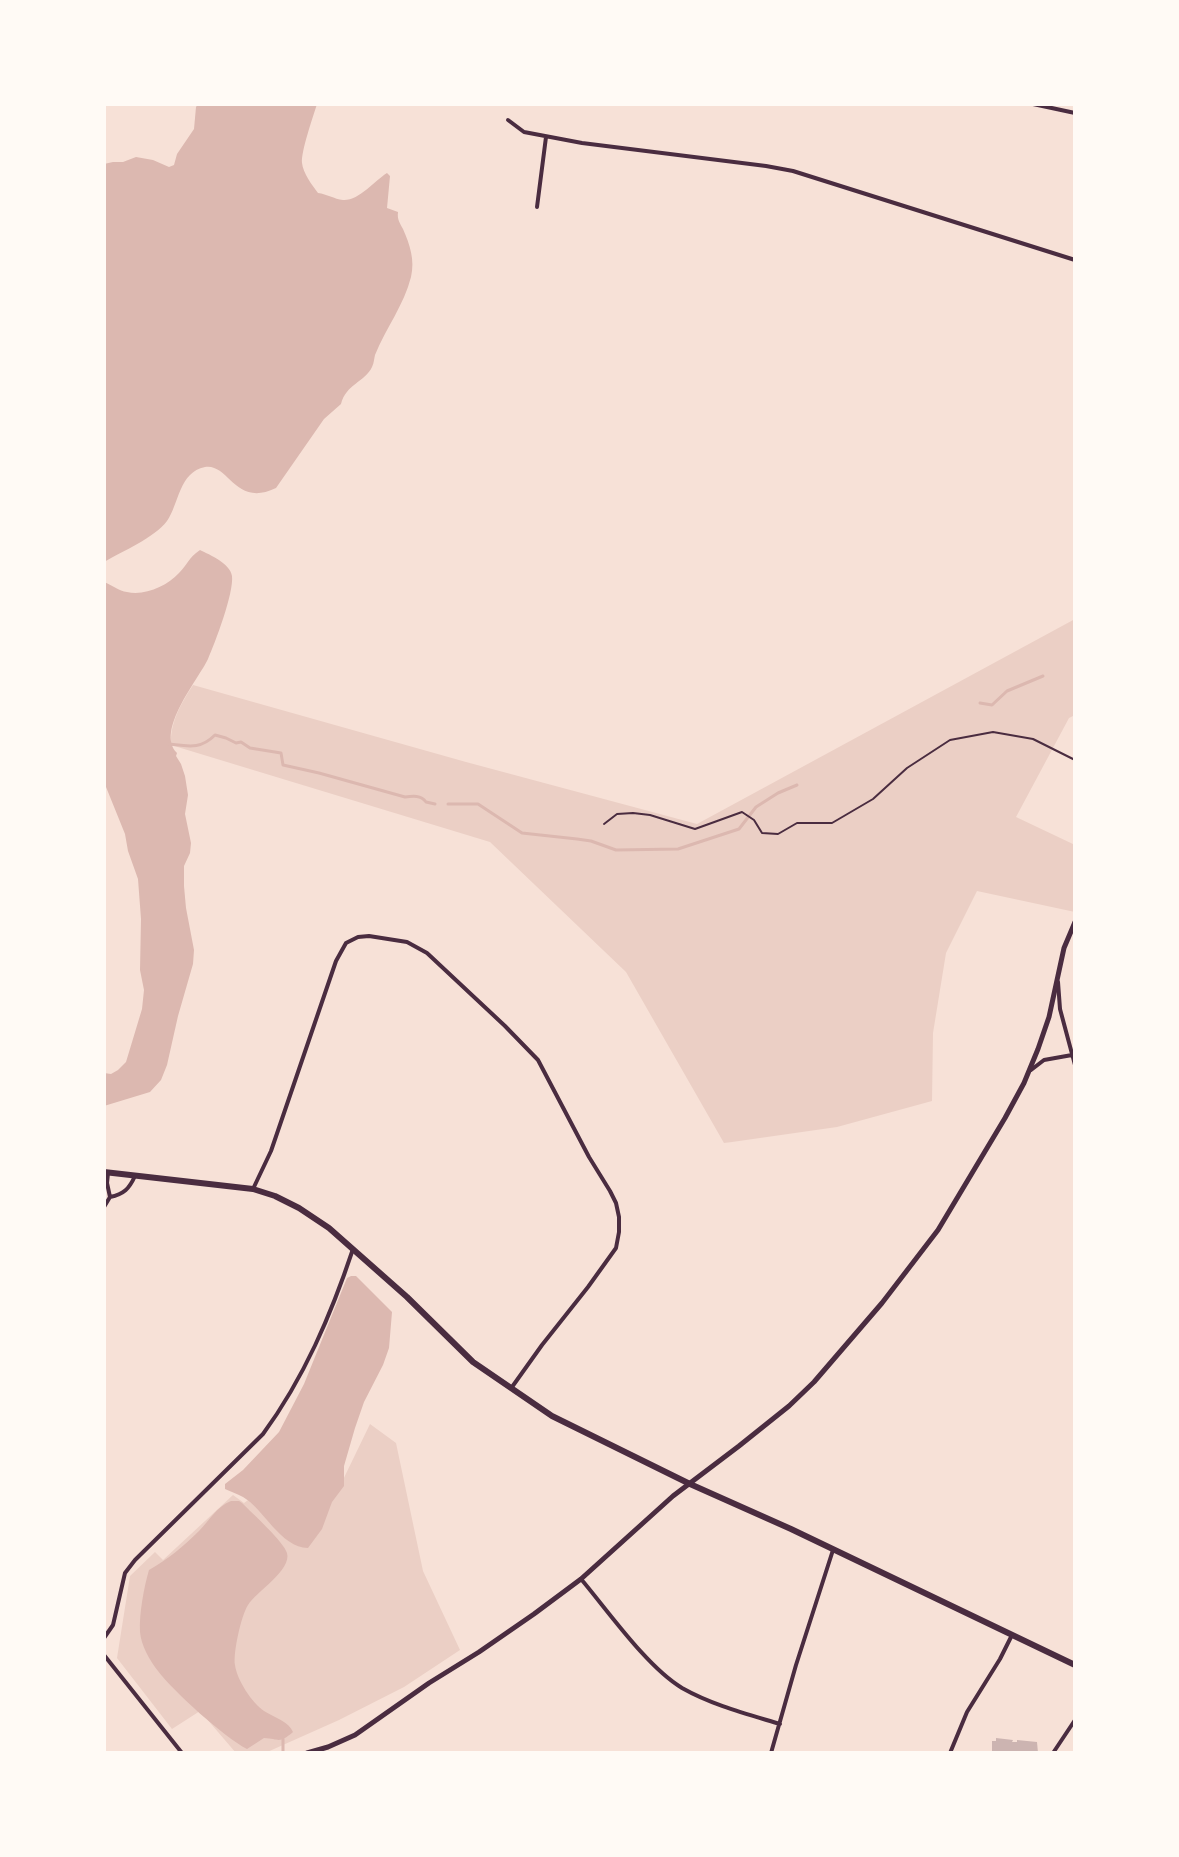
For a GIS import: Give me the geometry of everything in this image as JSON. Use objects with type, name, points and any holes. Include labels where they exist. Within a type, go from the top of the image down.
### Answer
[{"type":"main road","points":[[106,1173],[253,1189],[299,1208],[353,1249],[473,1362],[552,1416],[1075,1665]]},
{"type":"street","points":[[1033,104],[1075,113]]},
{"type":"street","points":[[508,120],[524,132],[546,137],[793,171],[1075,260]]},
{"type":"street","points":[[537,207],[546,137]]},
{"type":"street","points":[[307,1753],[355,1735],[516,1627],[581,1579],[673,1496],[789,1406],[814,1382],[882,1303],[938,1230],[1005,1118],[1029,1072],[1049,1017],[1064,948],[1075,922]]},
{"type":"street","points":[[253,1189],[271,1151],[336,961],[346,943],[369,936],[407,942],[427,953],[538,1060],[610,1191],[619,1217],[616,1248],[511,1389]]},
{"type":"street","points":[[1058,982],[1060,1009],[1075,1065]]},
{"type":"street","points":[[1029,1072],[1044,1060],[1072,1055]]},
{"type":"street","points":[[104,1207],[110,1197],[106,1173]]},
{"type":"street","points":[[110,1197],[122,1194],[135,1176]]},
{"type":"street","points":[[104,1638],[113,1625],[125,1573],[149,1545],[263,1434],[279,1411],[320,1336],[353,1249]]},
{"type":"street","points":[[771,1753],[833,1550]]},
{"type":"street","points":[[581,1579],[640,1650],[679,1686],[726,1707],[780,1724]]},
{"type":"street","points":[[950,1753],[967,1712],[1012,1635]]},
{"type":"street","points":[[104,1655],[182,1753]]},
{"type":"street","points":[[1053,1753],[1075,1720]]},
{"type":"path","points":[[604,824],[617,814],[633,813],[695,829],[742,812],[754,820],[762,833],[778,834],[797,823],[832,823],[873,799],[907,768],[950,740],[993,732],[1033,739],[1075,760]]},
{"type":"shaded area","points":[[198,104],[317,104],[302,158],[306,175],[318,193],[343,200],[361,194],[387,173],[390,176],[387,208],[398,212],[406,235],[411,253],[411,277],[379,345],[373,366],[324,419],[276,488],[251,493],[213,468],[196,470],[185,482],[171,514],[161,527],[104,562],[104,164],[136,157],[169,167],[174,165],[177,154],[194,129]]},
{"type":"shaded area","points":[[200,550],[224,563],[232,576],[232,584],[208,659],[180,706],[171,732],[188,795],[185,814],[191,843],[184,866],[184,886],[194,950],[193,964],[161,1080],[150,1092],[104,1106],[104,1073],[111,1074],[126,1062],[142,1009],[144,990],[140,970],[138,879],[125,834],[104,782],[104,582],[127,592],[141,593],[155,589],[174,578]]},
{"type":"shaded area","points":[[1075,619],[1075,715],[1069,718],[1016,817],[1075,845],[1075,912],[977,891],[946,953],[933,1033],[932,1101],[837,1127],[732,1142],[724,1143],[626,972],[490,842],[171,745],[174,721],[193,685],[697,824]]},
{"type":"shaded area","points":[[356,1276],[392,1312],[389,1348],[355,1428],[344,1466],[344,1486],[332,1502],[322,1529],[308,1548],[289,1542],[250,1502],[225,1489],[225,1484],[243,1470],[279,1432],[304,1384],[347,1278]]},
{"type":"shaded area","points":[[370,1424],[396,1443],[423,1571],[460,1650],[404,1687],[265,1753],[236,1753],[200,1711],[172,1729],[117,1658],[130,1576],[155,1552],[163,1560],[233,1495],[244,1503],[321,1447],[341,1484]]},
{"type":"shaded area","points":[[231,1501],[242,1503],[287,1553],[284,1566],[245,1610],[238,1635],[235,1665],[250,1697],[293,1732],[282,1739],[264,1738],[247,1749],[213,1725],[165,1680],[149,1658],[140,1632],[142,1601],[149,1570],[181,1547],[217,1510]]},
{"type":"building","points":[[996,1738],[1012,1742],[1037,1742],[1038,1753],[992,1753],[992,1741]]},
{"type":"waterway","points":[[980,703],[992,705],[1007,691],[1043,676]]},
{"type":"waterway","points":[[168,744],[199,745],[215,735],[241,742],[250,748],[281,753],[283,765],[405,797],[419,797],[435,804]]},
{"type":"waterway","points":[[448,804],[478,804],[522,833],[591,841],[616,850],[678,849],[739,829],[756,807],[797,785]]},
{"type":"waterway","points":[[283,1739],[283,1753]]}]
